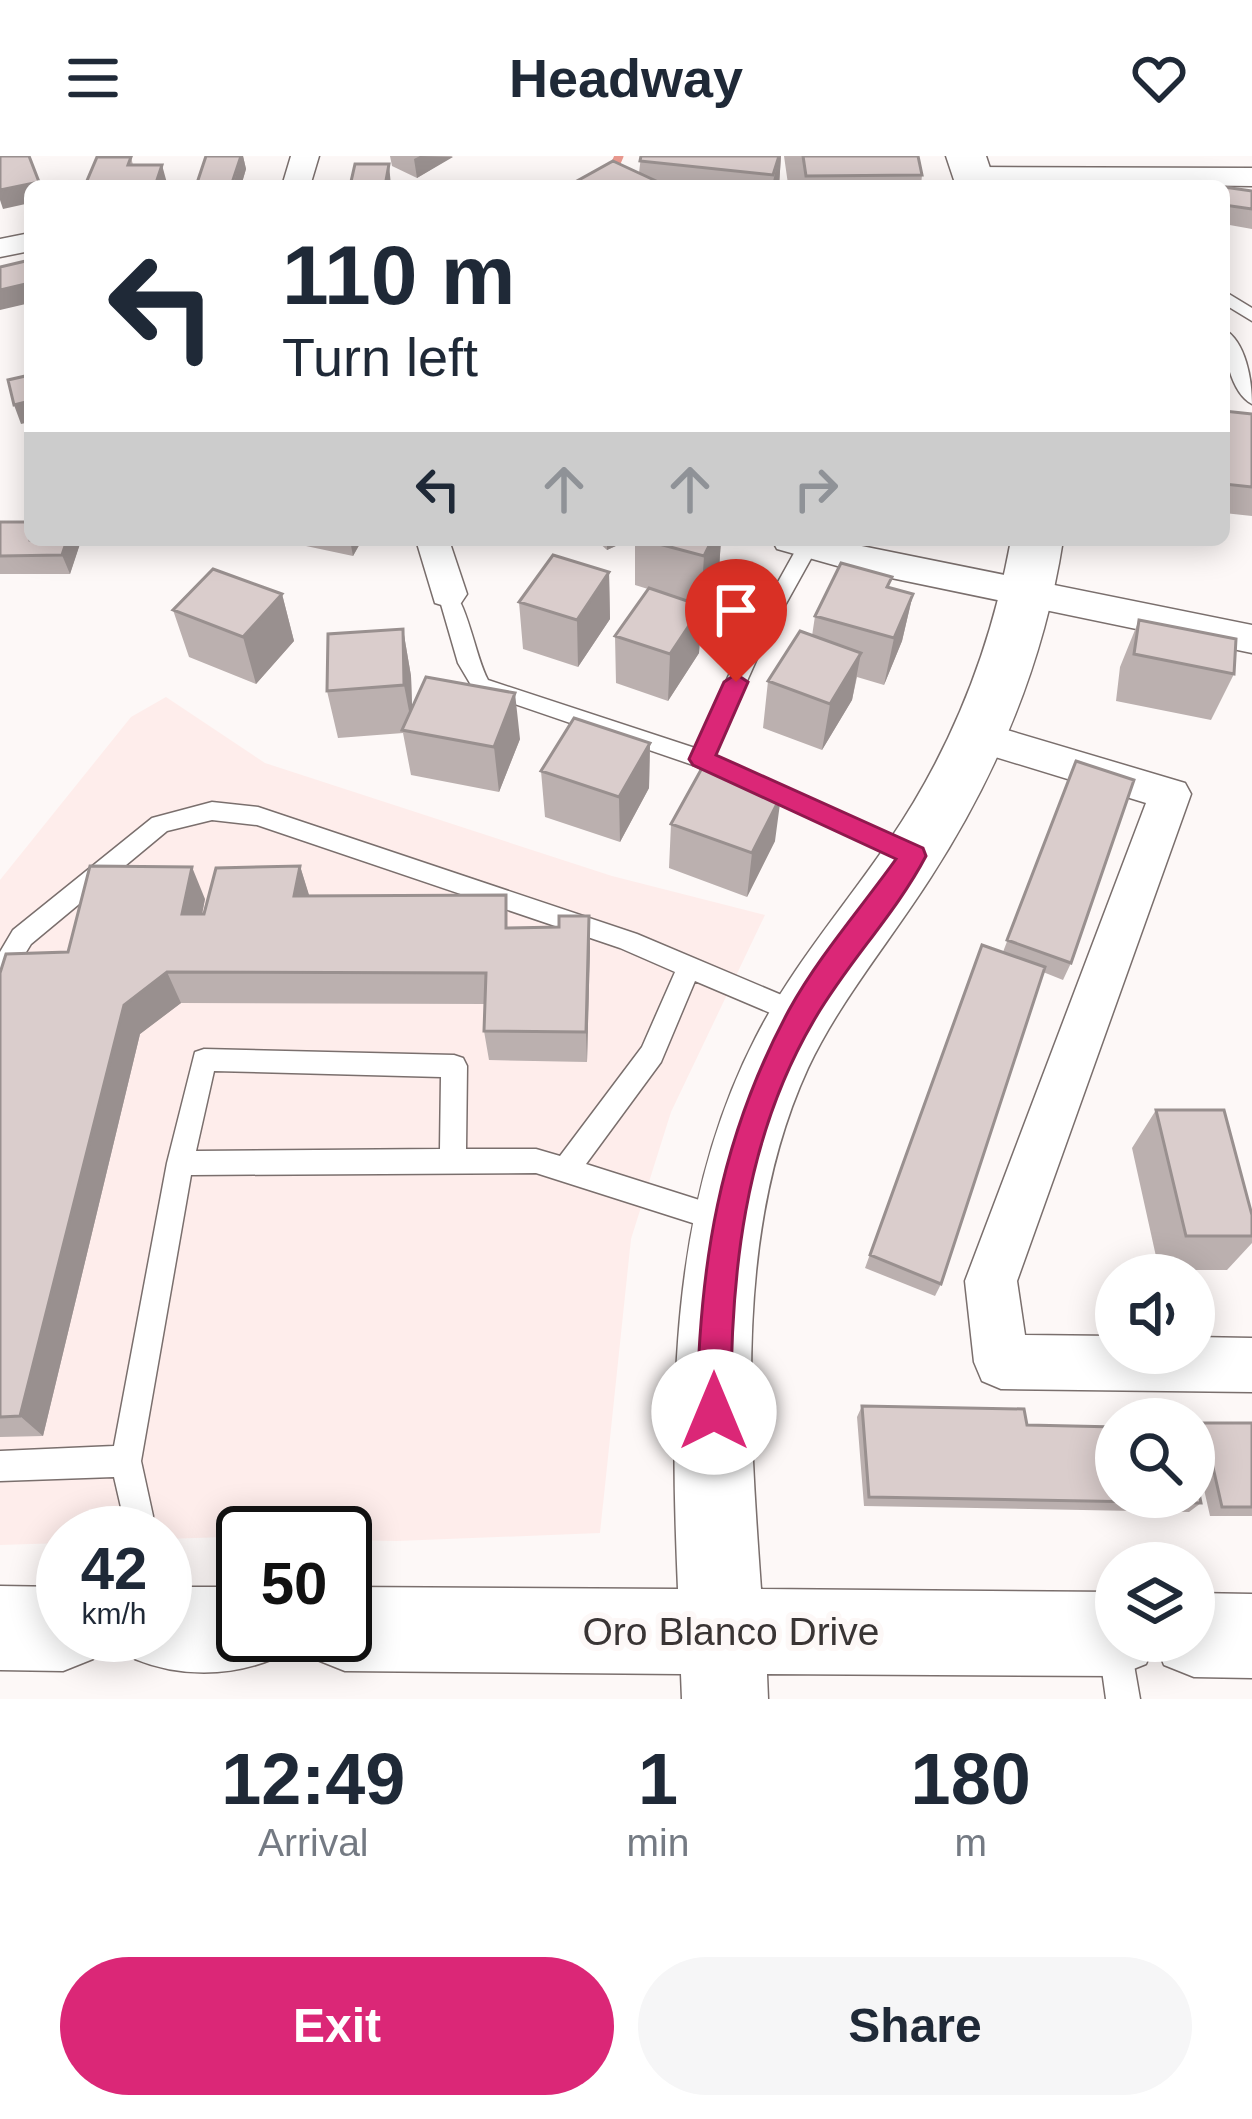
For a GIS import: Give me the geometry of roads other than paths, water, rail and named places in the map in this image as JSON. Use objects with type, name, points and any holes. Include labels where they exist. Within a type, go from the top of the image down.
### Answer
[{"type":"main road","points":[[723,1664],[714,1322],[726,1221],[766,1086],[801,1016],[913,856],[980,737],[1032,566]]},
{"type":"main road","points":[[0,1628],[36,1629]]},
{"type":"main road","name":"Oro Blanco Drive","points":[[372,1632],[723,1664],[1095,1652]]},
{"type":"main road","name":"Oro Blanco Drive","points":[[1215,1641],[1252,1636]]},
{"type":"street","points":[[972,173],[1252,177]]},
{"type":"street","points":[[433,546],[448,594]]},
{"type":"street","points":[[829,546],[1032,566],[1252,639]]},
{"type":"street","points":[[980,737],[1170,794],[991,1281],[1001,1362],[1252,1365]]},
{"type":"lane","points":[[1230,352],[1248,408]]},
{"type":"lane","points":[[701,759],[798,546]]},
{"type":"lane","points":[[448,594],[468,663],[482,685],[701,759],[913,856]]},
{"type":"lane","points":[[0,973],[22,937],[160,824],[212,811],[258,816],[628,941],[801,1016]]},
{"type":"lane","points":[[566,1171],[652,1054],[689,968]]},
{"type":"lane","points":[[136,1506],[126,1461],[180,1163],[204,1060],[454,1066],[453,1162]]},
{"type":"lane","points":[[180,1163],[536,1161],[726,1221]]},
{"type":"lane","points":[[0,1466],[126,1461]]},
{"type":"waterway","points":[[609,180],[619,156]]}]
